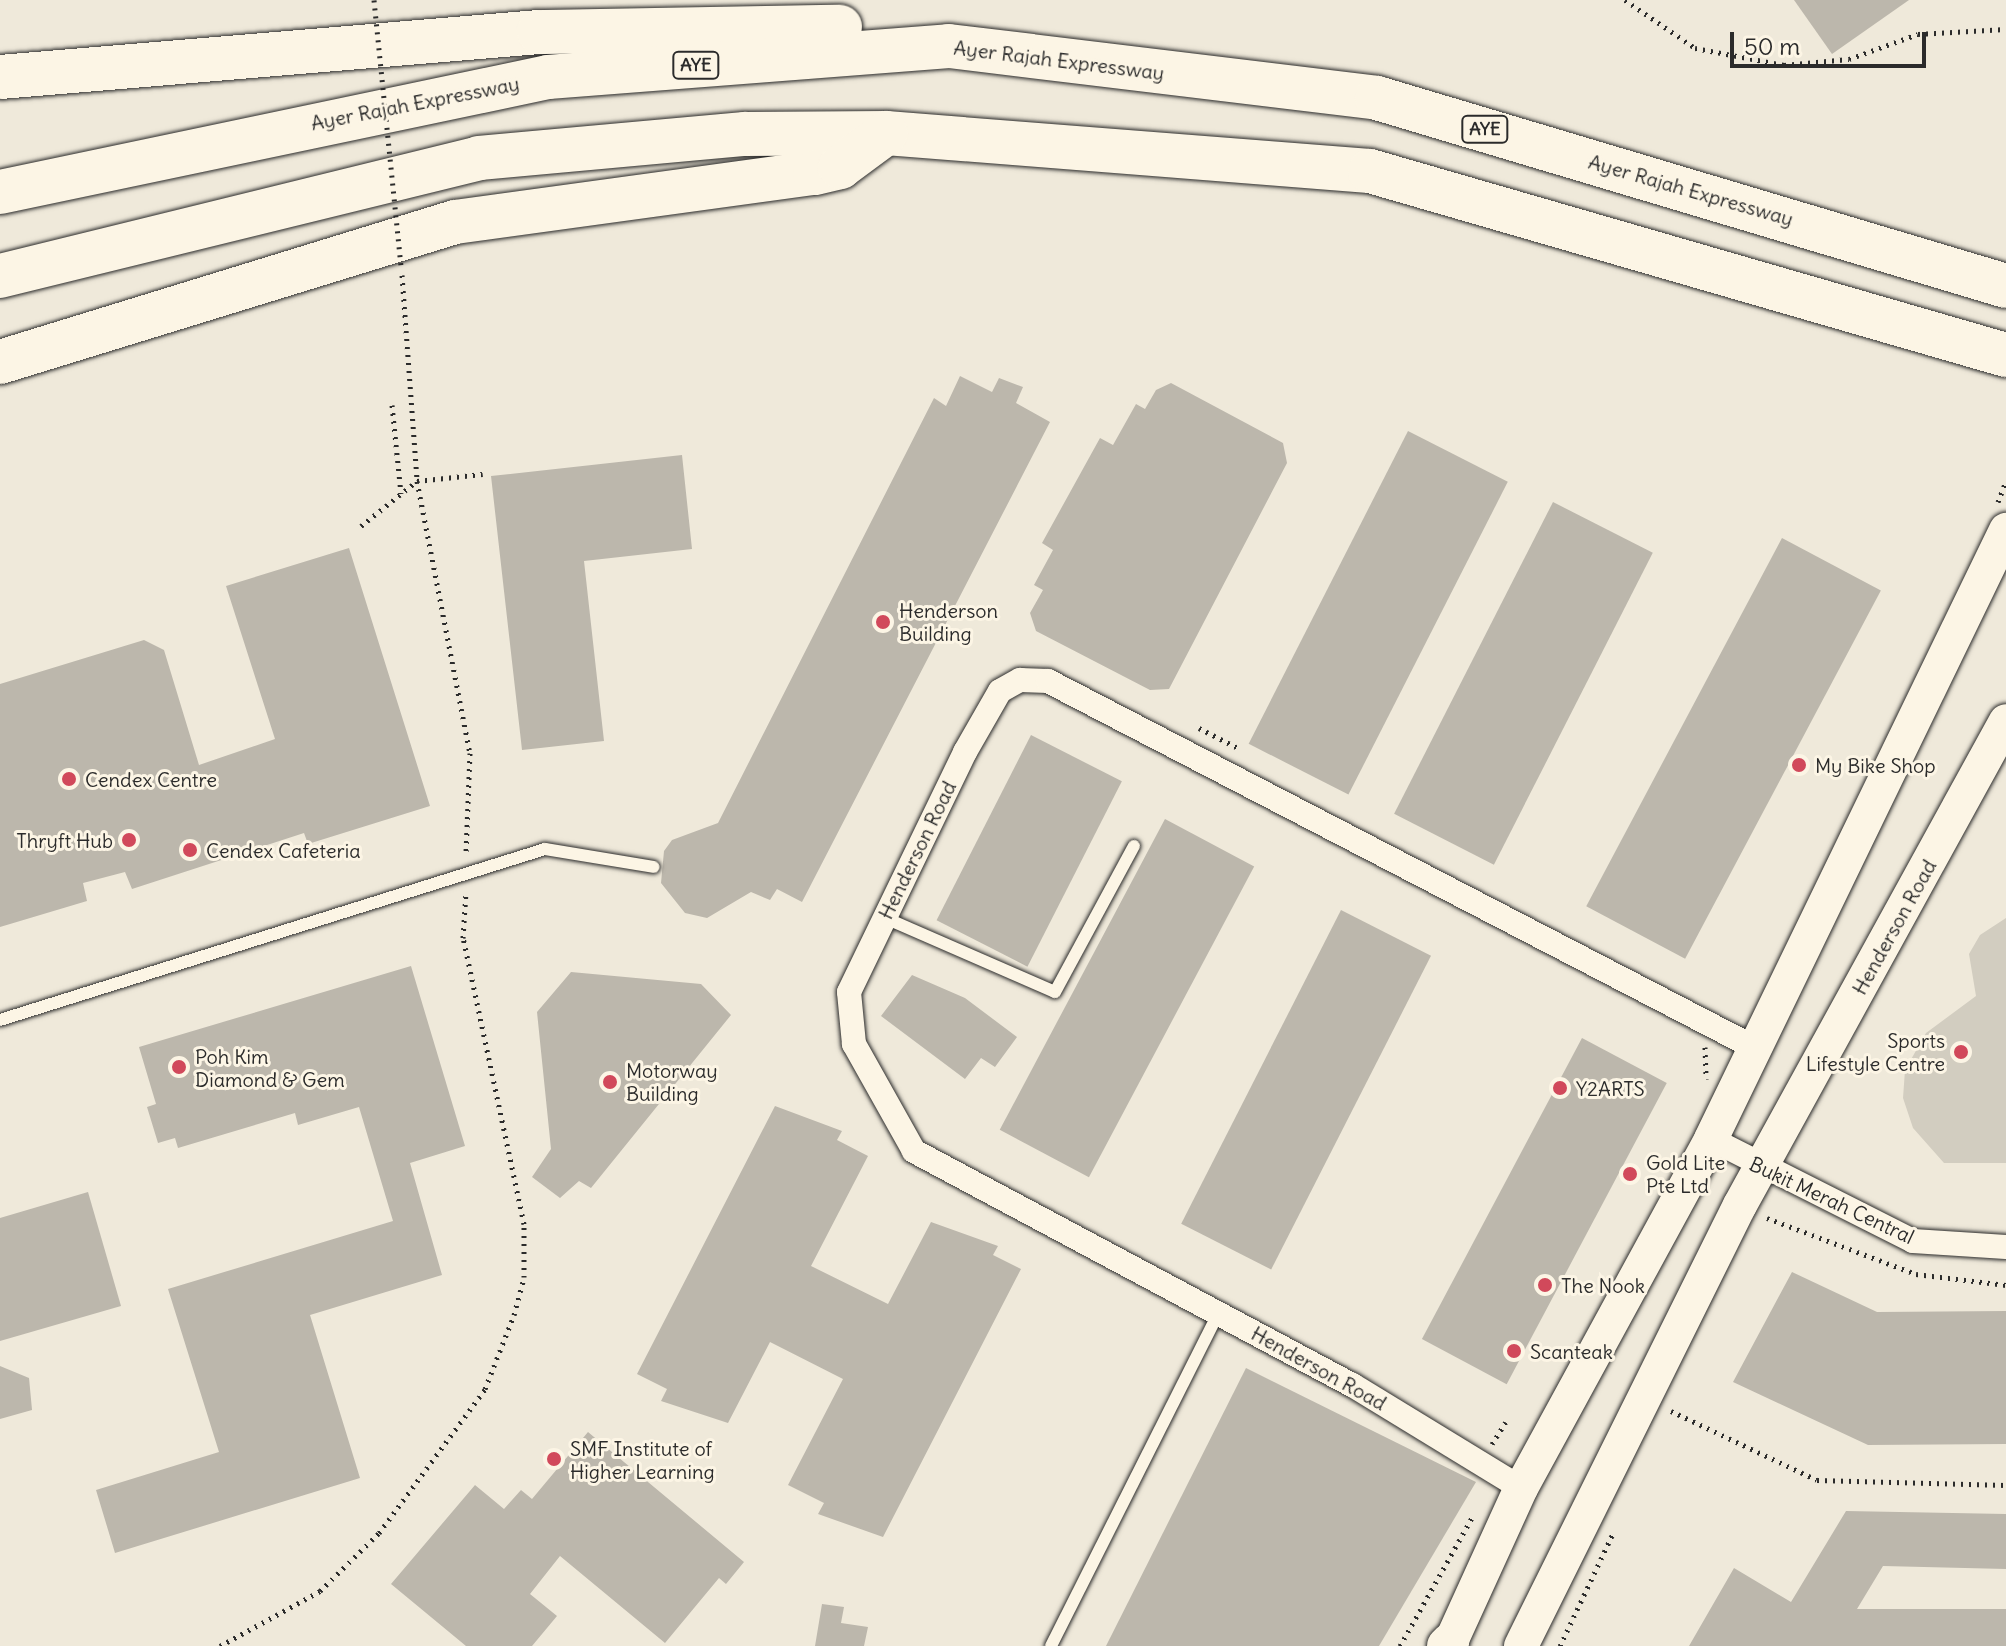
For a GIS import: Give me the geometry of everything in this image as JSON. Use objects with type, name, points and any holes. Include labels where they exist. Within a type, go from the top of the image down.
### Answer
[{"type":"highway","points":[[0,77],[539,32],[828,26],[949,46]]},
{"type":"highway","name":"Ayer Rajah Expressway","points":[[0,192],[548,77],[949,46],[1377,98],[2006,286]]},
{"type":"highway","points":[[0,362],[455,222],[815,173],[840,167],[886,133]]},
{"type":"highway","points":[[0,276],[479,158],[745,134],[886,133],[1370,171],[2006,355]]},
{"type":"main road","points":[[1449,1645],[1521,1488],[1711,1139],[2006,530]]},
{"type":"main road","name":"Henderson Road","points":[[1521,1646],[1762,1168],[2006,721]]},
{"type":"street","name":"Henderson Road","points":[[1521,1488],[1218,1314],[914,1151],[847,1016],[849,992],[1000,691],[1020,680],[1048,681],[1755,1048]]},
{"type":"street","name":"Bukit Merah Central","points":[[1711,1139],[1762,1168],[1913,1241],[2006,1247]]},
{"type":"lane","points":[[885,918],[1055,992],[1134,846]]},
{"type":"lane","points":[[0,1020],[545,849],[654,867]]},
{"type":"lane","points":[[1051,1646],[1218,1314]]},
{"type":"path","points":[[220,1646],[320,1591],[379,1533],[485,1389],[514,1315],[524,1277],[524,1224],[463,938],[468,739],[417,481],[374,0]]},
{"type":"path","points":[[1625,0],[1695,48],[1784,65],[1839,62],[1940,30],[2006,29]]},
{"type":"path","points":[[392,405],[401,494]]},
{"type":"path","points":[[361,526],[417,481],[483,474]]},
{"type":"path","points":[[1757,1214],[1916,1274],[2006,1285]]},
{"type":"path","points":[[1669,1410],[1817,1480],[2006,1485]]},
{"type":"path","points":[[1490,1447],[1506,1422]]},
{"type":"shaded area","name":"Sports Lifestyle Centre","points":[[2006,918],[2006,1163],[1944,1163],[1913,1128],[1903,1098],[1905,1070],[1926,1033],[1976,996],[1969,954],[1980,935]]},
{"type":"building","points":[[1794,0],[1909,0],[1832,54]]},
{"type":"building","name":"Henderson Building","points":[[960,376],[992,392],[999,378],[1023,387],[1016,403],[1050,422],[802,902],[777,889],[770,900],[751,892],[707,918],[685,913],[661,883],[664,851],[672,840],[718,823],[934,398],[946,406]]},
{"type":"building","points":[[1171,383],[1283,443],[1287,463],[1169,689],[1150,690],[1036,631],[1030,613],[1043,590],[1034,585],[1053,550],[1042,543],[1100,438],[1113,445],[1136,404],[1145,409],[1156,390]]},
{"type":"building","points":[[1408,431],[1508,482],[1348,795],[1249,744]]},
{"type":"building","points":[[682,455],[692,549],[584,561],[604,741],[522,750],[491,476]]},
{"type":"building","points":[[1553,502],[1653,553],[1494,865],[1394,814]]},
{"type":"building","points":[[1782,538],[1881,591],[1685,959],[1586,906]]},
{"type":"building","points":[[349,548],[430,806],[308,844],[304,833],[132,889],[125,872],[83,883],[87,901],[0,927],[0,684],[144,640],[164,650],[199,765],[275,739],[226,586]]},
{"type":"building","points":[[1031,735],[1122,781],[1027,967],[937,920]]},
{"type":"building","points":[[1165,819],[1254,866],[1089,1177],[1000,1130]]},
{"type":"building","points":[[1341,910],[1431,956],[1271,1269],[1181,1224]]},
{"type":"building","points":[[411,966],[465,1146],[410,1163],[442,1275],[310,1315],[360,1478],[115,1553],[96,1490],[219,1452],[168,1289],[393,1221],[359,1107],[298,1125],[295,1113],[178,1148],[175,1138],[158,1143],[147,1107],[156,1104],[139,1047]]},
{"type":"building","name":"Motorway Building","points":[[571,972],[701,984],[731,1015],[591,1188],[579,1181],[560,1198],[532,1177],[551,1149],[537,1012]]},
{"type":"building","points":[[912,975],[965,998],[1017,1037],[995,1067],[981,1058],[965,1079],[881,1016]]},
{"type":"building","points":[[1582,1038],[1667,1083],[1507,1384],[1422,1339]]},
{"type":"building","points":[[775,1106],[842,1131],[837,1140],[868,1156],[811,1266],[888,1304],[931,1222],[998,1246],[993,1255],[1021,1269],[883,1537],[818,1514],[824,1503],[788,1485],[843,1379],[770,1342],[728,1423],[661,1401],[667,1389],[637,1374]]},
{"type":"building","points":[[88,1192],[121,1306],[0,1341],[0,1218]]},
{"type":"building","points":[[1792,1272],[1877,1312],[2006,1311],[2006,1444],[1868,1445],[1733,1382]]},
{"type":"building","points":[[0,1366],[29,1378],[32,1410],[0,1419]]},
{"type":"building","points":[[1246,1368],[1476,1482],[1379,1646],[1106,1646]]},
{"type":"building","points":[[588,1432],[744,1562],[726,1584],[719,1578],[665,1643],[560,1556],[530,1594],[557,1616],[532,1646],[466,1646],[391,1584],[475,1485],[504,1509],[521,1490],[532,1499]]},
{"type":"building","points":[[1846,1511],[2006,1514],[2006,1569],[1883,1566],[1857,1609],[2006,1609],[2006,1646],[1689,1646],[1734,1568],[1791,1602]]},
{"type":"building","points":[[822,1604],[844,1607],[841,1623],[868,1627],[864,1646],[815,1646]]},
{"type":"place","name":"Henderson Building","points":[[883,622]]},
{"type":"place","name":"My Bike Shop","points":[[1799,765]]},
{"type":"place","name":"Cendex Centre","points":[[69,779]]},
{"type":"place","name":"Thryft Hub","points":[[129,840]]},
{"type":"place","name":"Cendex Cafeteria","points":[[190,850]]},
{"type":"place","name":"Sports Lifestyle Centre","points":[[1961,1052]]},
{"type":"place","name":"Poh Kim Diamond & Gem","points":[[179,1067]]},
{"type":"place","name":"Motorway Building","points":[[610,1082]]},
{"type":"place","name":"Y2ARTS","points":[[1560,1088]]},
{"type":"place","name":"Gold Lite Pte Ltd","points":[[1630,1174]]},
{"type":"place","name":"The Nook","points":[[1545,1285]]},
{"type":"place","name":"Scanteak","points":[[1514,1351]]},
{"type":"place","name":"SMF Institute of Higher Learning","points":[[554,1459]]}]
